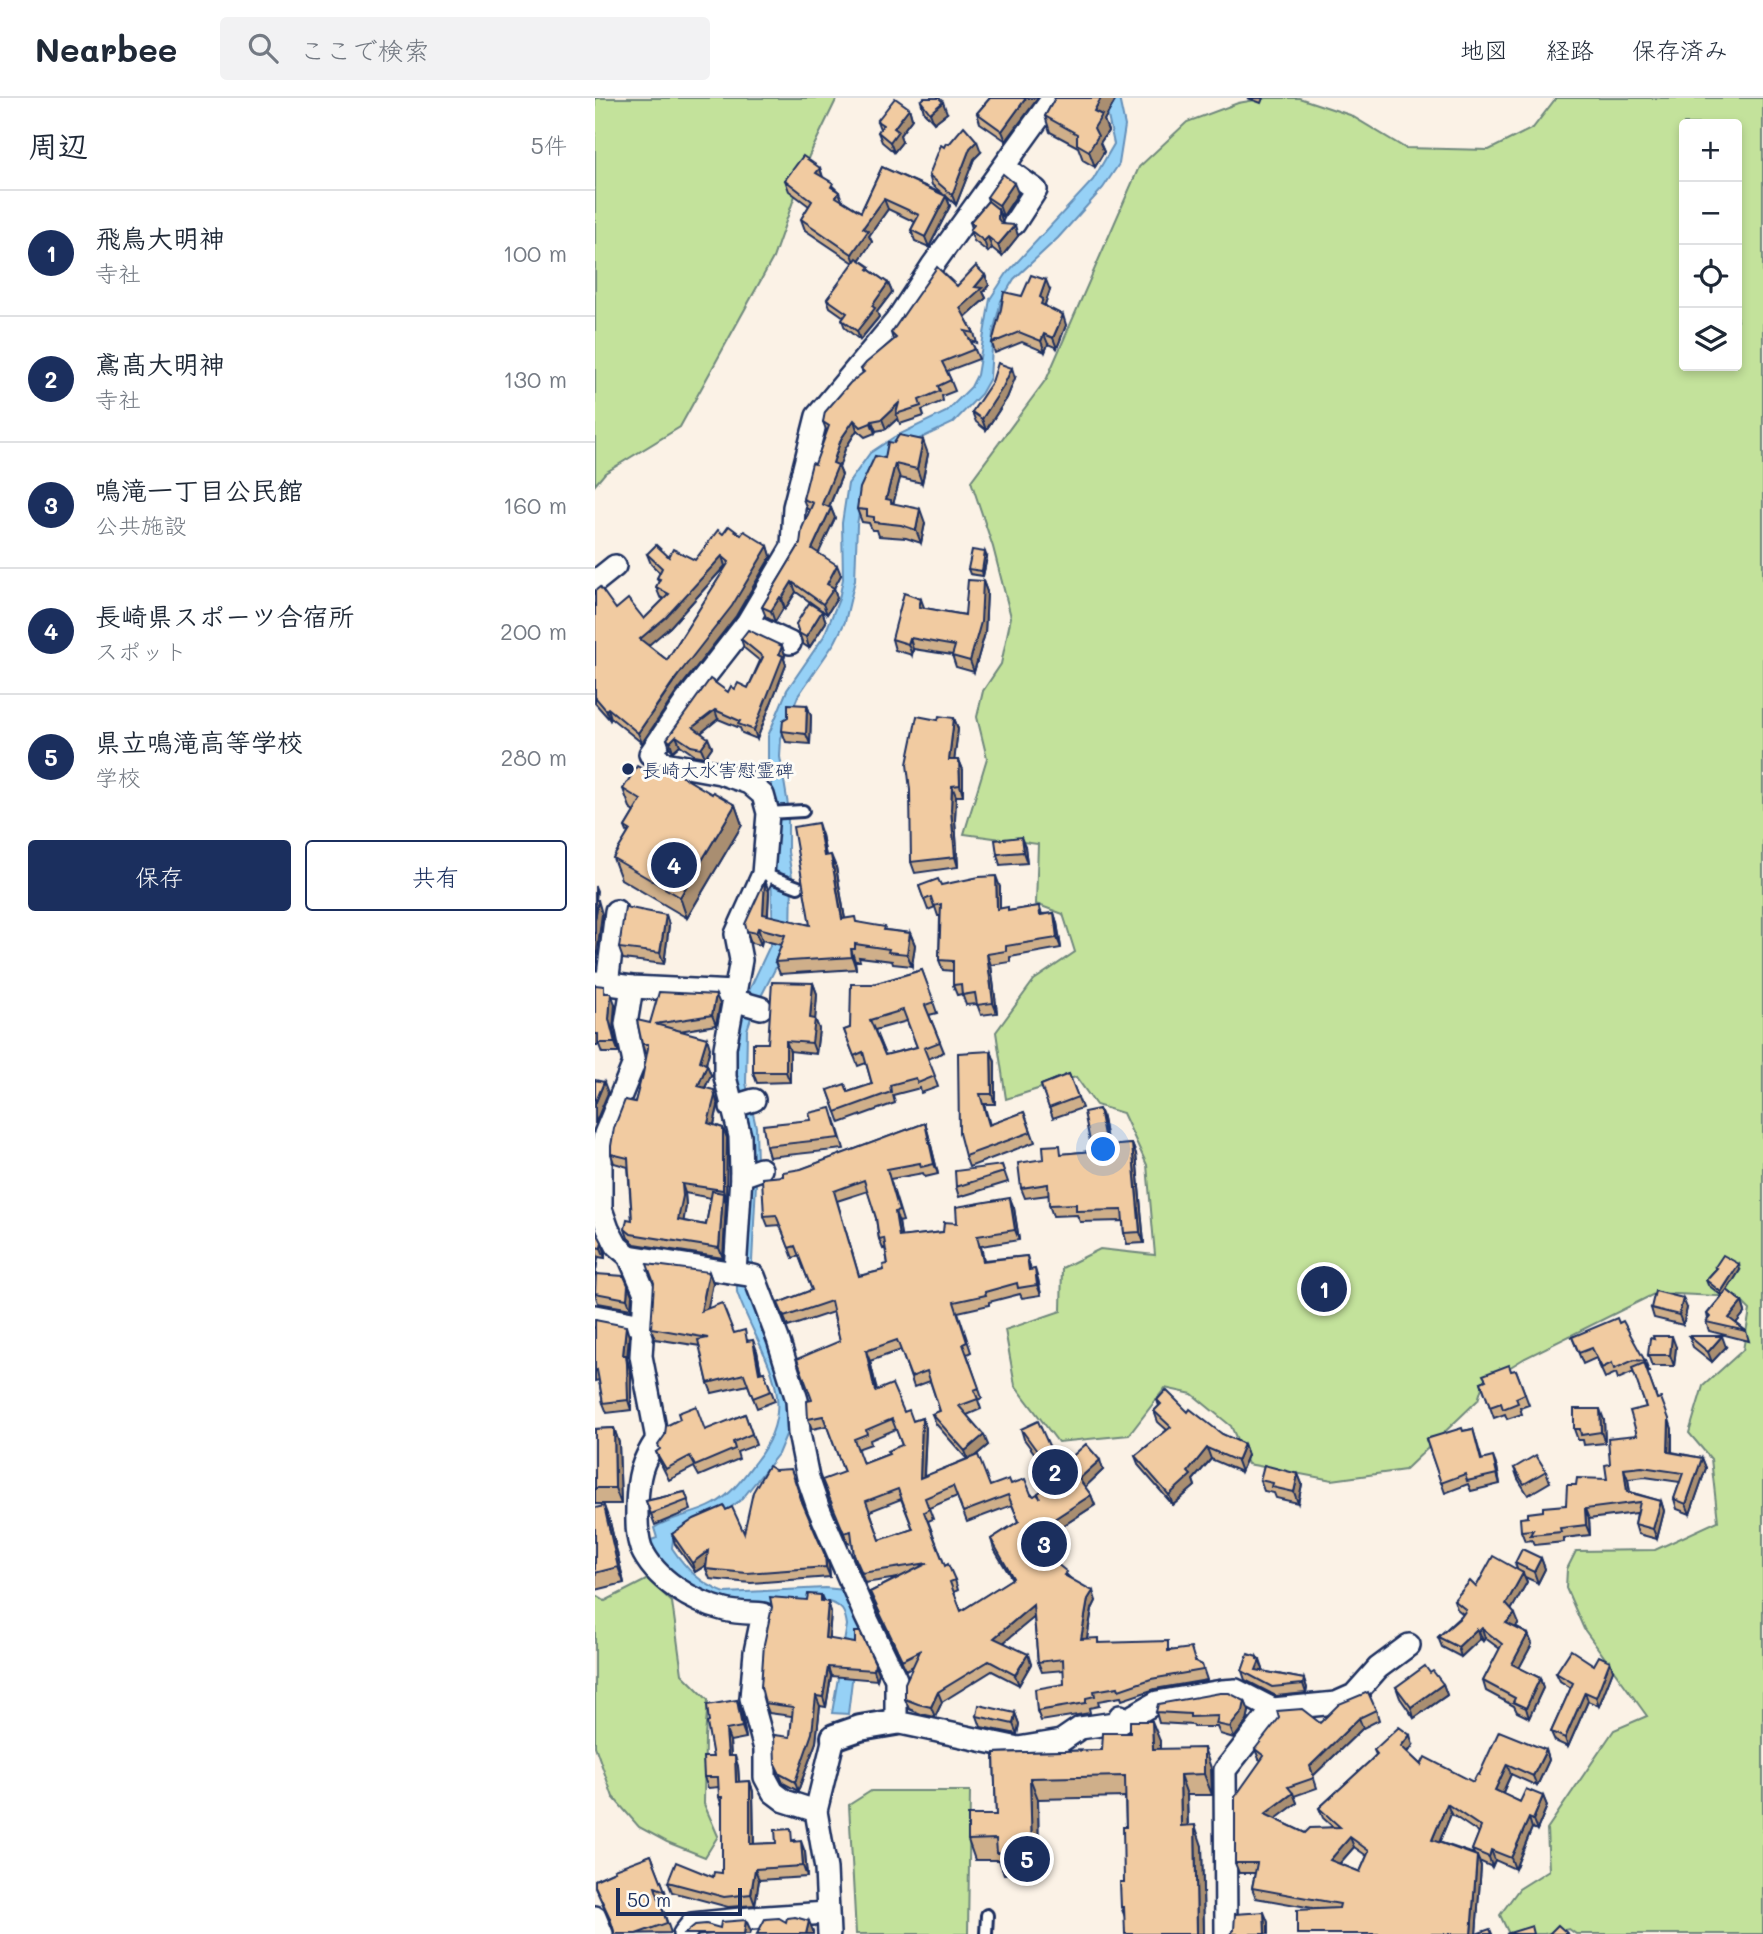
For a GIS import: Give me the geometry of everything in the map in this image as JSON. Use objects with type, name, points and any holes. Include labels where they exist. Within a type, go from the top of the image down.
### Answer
[{"type":"street","points":[[896,1722],[897,1679],[866,1617],[818,1507],[808,1478],[799,1433],[797,1400],[779,1377],[745,1274],[751,1172],[731,1107],[725,1077],[725,1048],[743,1001],[741,960],[736,934],[763,874],[768,813],[763,794],[749,783],[665,763],[650,754],[686,701],[747,623],[792,547],[794,507],[817,416],[896,321],[932,266],[1053,98]]},
{"type":"street","points":[[1004,167],[1036,190],[1014,224]]},
{"type":"street","points":[[595,582],[615,566]]},
{"type":"street","points":[[747,623],[790,643]]},
{"type":"street","points":[[616,911],[601,983],[743,1001]]},
{"type":"street","points":[[632,987],[625,1024],[634,1063],[629,1081],[605,1134],[601,1154],[601,1209],[617,1245],[629,1256],[645,1293],[642,1325],[643,1376],[657,1439],[643,1461],[638,1489],[637,1531],[651,1565],[662,1577],[688,1596],[726,1611],[763,1614],[755,1652],[751,1698],[765,1749],[765,1777],[773,1792],[785,1801],[816,1811]]},
{"type":"street","points":[[731,1107],[754,1100]]},
{"type":"street","points":[[629,1256],[745,1274]]},
{"type":"street","points":[[595,1316],[642,1325]]},
{"type":"street","points":[[684,1934],[692,1924],[751,1918],[828,1924],[826,1869],[816,1811],[842,1734],[896,1722],[1018,1748],[1061,1741],[1080,1728],[1121,1719],[1157,1702],[1222,1690],[1236,1690],[1273,1709],[1336,1703],[1354,1695],[1378,1668],[1409,1645]]},
{"type":"street","points":[[1226,1934],[1225,1770],[1273,1709]]},
{"type":"street","points":[[595,1917],[602,1934]]},
{"type":"lane","points":[[768,813],[803,811]]},
{"type":"lane","points":[[763,874],[798,887]]},
{"type":"lane","points":[[986,1934],[987,1915]]},
{"type":"green space","points":[[595,98],[837,98],[809,156],[773,258],[680,427],[605,473],[595,485]]},
{"type":"green space","points":[[1267,98],[1299,98],[1350,115],[1405,148],[1489,150],[1533,128],[1556,98],[1763,98],[1763,1934],[1576,1934],[1569,1929],[1544,1934],[1509,1934],[1500,1915],[1519,1889],[1549,1870],[1547,1829],[1614,1730],[1647,1716],[1584,1629],[1566,1588],[1567,1569],[1576,1551],[1655,1550],[1718,1521],[1711,1459],[1689,1433],[1703,1386],[1743,1350],[1750,1310],[1737,1297],[1656,1293],[1525,1358],[1483,1384],[1478,1400],[1405,1470],[1332,1480],[1248,1464],[1231,1426],[1192,1394],[1165,1388],[1129,1435],[1058,1442],[1015,1385],[1005,1330],[1061,1311],[1062,1268],[1100,1249],[1155,1255],[1147,1165],[1123,1113],[1096,1105],[1076,1077],[1006,1099],[996,1032],[1034,980],[1075,952],[1063,914],[1036,904],[1038,844],[964,834],[987,758],[977,717],[983,691],[1001,664],[1011,617],[993,547],[971,481],[1047,378],[1139,167],[1187,122],[1238,103]]},
{"type":"green space","points":[[648,1579],[672,1602],[682,1674],[708,1700],[704,1804],[718,1836],[705,1857],[639,1827],[613,1797],[595,1746],[595,1595],[605,1601]]},
{"type":"green space","points":[[871,1791],[970,1791],[968,1934],[856,1934],[849,1805]]},
{"type":"water","points":[[1104,98],[1119,98],[1125,126],[1119,164],[1103,188],[1058,238],[1014,279],[1001,301],[993,333],[990,378],[981,394],[953,423],[900,448],[863,489],[857,525],[855,580],[845,622],[835,642],[798,696],[781,738],[780,757],[788,805],[788,852],[792,877],[791,938],[753,1012],[747,1030],[746,1083],[756,1127],[757,1164],[751,1281],[791,1392],[788,1430],[778,1454],[742,1499],[719,1516],[682,1533],[673,1540],[672,1548],[695,1575],[725,1593],[825,1588],[845,1590],[860,1624],[861,1637],[857,1639],[848,1714],[832,1713],[847,1625],[840,1607],[829,1602],[719,1605],[689,1592],[643,1543],[657,1538],[654,1528],[707,1508],[732,1491],[769,1439],[776,1418],[777,1397],[773,1377],[737,1292],[733,1048],[741,1008],[773,939],[771,870],[774,805],[768,736],[787,690],[824,636],[839,599],[843,579],[842,523],[848,484],[870,453],[894,437],[946,412],[971,387],[977,375],[990,299],[1007,273],[1093,180],[1114,144]]},
{"type":"building","points":[[895,98],[909,108],[894,128],[898,131],[890,142],[878,132],[883,125],[877,121]]},
{"type":"building","points":[[924,98],[939,98],[943,102],[930,113],[921,101]]},
{"type":"building","points":[[990,98],[1026,98],[1002,131],[977,113]]},
{"type":"building","points":[[1055,98],[1101,98],[1094,111],[1102,115],[1094,128],[1098,136],[1089,151],[1077,144],[1077,134],[1045,116]]},
{"type":"building","points":[[964,126],[977,141],[970,148],[952,195],[929,175],[941,145],[944,147],[946,143],[949,144]]},
{"type":"building","points":[[803,156],[820,168],[816,173],[833,183],[831,187],[839,192],[836,197],[861,212],[882,167],[946,196],[925,237],[911,230],[919,215],[884,199],[863,228],[868,231],[852,254],[801,219],[812,201],[785,180]]},
{"type":"building","points":[[1003,174],[1014,183],[999,205],[987,197]]},
{"type":"building","points":[[988,201],[998,209],[998,219],[1002,224],[1015,225],[998,245],[988,237],[984,241],[970,230],[974,225],[970,222]]},
{"type":"building","points":[[857,258],[888,283],[872,306],[875,308],[857,331],[842,320],[847,313],[827,299]]},
{"type":"building","points":[[976,266],[985,275],[975,287],[982,288],[960,308],[974,333],[965,331],[975,349],[942,362],[951,380],[938,386],[940,391],[919,400],[921,406],[896,414],[899,403],[882,419],[861,427],[854,420],[841,439],[833,463],[838,465],[822,504],[831,508],[812,549],[837,565],[827,584],[834,588],[823,604],[792,582],[771,611],[762,607],[800,544],[802,528],[813,503],[803,499],[812,463],[815,464],[829,426],[823,422],[825,412],[850,383],[864,372],[861,369],[866,363],[896,338],[891,333],[937,267],[957,286]]},
{"type":"building","points":[[1031,275],[1046,280],[1040,297],[1043,299],[1041,304],[1063,315],[1053,338],[1044,334],[1041,341],[1019,332],[992,343],[1004,292],[1022,296]]},
{"type":"building","points":[[998,363],[1012,368],[982,419],[972,412],[992,382]]},
{"type":"building","points":[[899,435],[923,440],[917,469],[895,464],[886,499],[891,500],[891,503],[920,509],[916,530],[901,525],[874,522],[874,517],[867,516],[867,510],[857,509],[860,488],[875,456],[885,458],[888,442],[894,443]]},
{"type":"building","points":[[729,526],[741,535],[744,531],[768,546],[732,606],[672,683],[638,733],[608,708],[606,710],[595,697],[595,591],[600,587],[616,609],[628,599],[644,619],[669,594],[656,587],[662,568],[647,554],[656,545],[669,557],[673,549],[695,560],[718,530],[723,534]],"holes":[[[722,556],[729,562],[667,660],[640,639],[666,617]]]},
{"type":"building","points":[[972,550],[985,552],[982,571],[968,569]]},
{"type":"building","points":[[968,580],[983,581],[981,622],[970,661],[952,656],[955,646],[910,638],[908,644],[892,639],[904,593],[921,599],[919,607],[965,615]]},
{"type":"building","points":[[809,603],[822,611],[806,637],[799,633],[796,624]]},
{"type":"building","points":[[748,630],[782,646],[779,654],[783,656],[754,730],[715,710],[693,727],[708,738],[701,748],[691,746],[676,736],[670,742],[667,739],[710,679],[728,692],[731,686],[735,689],[738,683],[748,688],[763,657],[741,639]]},
{"type":"building","points":[[788,704],[807,705],[806,734],[782,731],[783,720],[788,717]]},
{"type":"building","points":[[917,716],[938,720],[939,716],[954,718],[949,760],[959,760],[960,785],[952,786],[955,857],[911,862],[907,764]]},
{"type":"building","points":[[661,764],[735,805],[680,897],[613,858],[630,830],[625,827],[641,800],[623,789],[637,766],[654,775]]},
{"type":"building","points":[[818,823],[824,856],[831,855],[842,919],[855,917],[856,922],[885,927],[884,930],[910,933],[907,954],[855,944],[855,949],[851,949],[852,957],[775,962],[785,935],[758,928],[756,933],[747,931],[745,924],[765,880],[763,914],[810,925],[793,827]]},
{"type":"building","points":[[1021,837],[1023,852],[997,854],[995,840]]},
{"type":"building","points":[[996,876],[997,909],[1008,907],[1008,911],[1039,906],[1040,915],[1054,913],[1057,938],[1006,946],[1006,951],[987,954],[993,1003],[977,1005],[975,993],[962,995],[961,984],[953,985],[953,961],[939,960],[941,904],[934,906],[931,897],[924,900],[919,886],[938,879],[941,885]]},
{"type":"building","points":[[625,907],[666,915],[660,953],[619,948]]},
{"type":"building","points":[[922,970],[934,1002],[925,1005],[940,1042],[924,1048],[935,1076],[918,1083],[916,1078],[890,1085],[891,1092],[836,1112],[828,1090],[845,1084],[848,1092],[872,1084],[863,1052],[854,1056],[844,1030],[850,1028],[851,984],[873,984]],"holes":[[[903,1010],[917,1047],[885,1055],[870,1020]]]},
{"type":"building","points":[[772,982],[813,983],[810,1018],[815,1019],[812,1043],[786,1041],[786,1072],[753,1072],[753,1043],[768,1043]]},
{"type":"building","points":[[595,985],[604,986],[604,993],[611,993],[609,1019],[615,1043],[598,1043],[598,1034],[595,1034]]},
{"type":"building","points":[[659,992],[716,995],[712,1015],[655,1024],[707,1038],[700,1061],[707,1065],[698,1086],[714,1090],[708,1123],[723,1128],[723,1190],[682,1184],[683,1196],[678,1220],[706,1225],[712,1191],[723,1193],[719,1248],[631,1234],[625,1229],[627,1219],[632,1220],[628,1158],[611,1154],[611,1146],[614,1128],[625,1100],[635,1102],[642,1079],[648,1044],[642,1044],[637,1020],[650,1023]]},
{"type":"building","points":[[991,1051],[992,1094],[980,1094],[989,1125],[1024,1112],[1031,1132],[965,1156],[959,1133],[958,1053]]},
{"type":"building","points":[[1069,1074],[1078,1097],[1049,1108],[1041,1085]]},
{"type":"building","points":[[595,1080],[604,1082],[595,1104]]},
{"type":"building","points":[[831,1108],[840,1138],[766,1146],[763,1125],[811,1120],[809,1113]]},
{"type":"building","points":[[1099,1109],[1106,1146],[1132,1144],[1140,1232],[1124,1233],[1122,1210],[1076,1211],[1076,1204],[1049,1205],[1048,1184],[1021,1188],[1018,1163],[1044,1159],[1043,1146],[1060,1145],[1061,1154],[1092,1151],[1084,1112]]},
{"type":"building","points":[[925,1123],[934,1164],[921,1167],[920,1163],[887,1169],[899,1211],[895,1212],[899,1237],[943,1232],[944,1222],[957,1223],[956,1207],[1010,1198],[1015,1230],[977,1236],[983,1261],[1027,1256],[1029,1270],[1035,1269],[1037,1285],[1018,1288],[1017,1283],[985,1292],[986,1295],[954,1302],[967,1342],[963,1344],[979,1388],[974,1390],[978,1399],[959,1406],[984,1435],[965,1451],[932,1414],[940,1411],[927,1371],[911,1377],[897,1340],[866,1351],[875,1391],[892,1384],[904,1412],[909,1410],[913,1421],[922,1418],[920,1478],[978,1455],[990,1486],[1009,1479],[1011,1484],[1025,1479],[1031,1494],[1037,1494],[1040,1498],[1038,1493],[1058,1480],[1021,1429],[1038,1421],[1059,1468],[1086,1444],[1100,1460],[1079,1479],[1091,1495],[1051,1521],[1059,1539],[1039,1549],[1067,1572],[1064,1575],[1093,1591],[1088,1599],[1081,1639],[1098,1638],[1098,1643],[1168,1641],[1168,1651],[1191,1648],[1195,1661],[1202,1665],[1203,1670],[1151,1679],[1119,1690],[1118,1687],[1094,1691],[1095,1696],[1086,1698],[1086,1703],[1037,1711],[1035,1689],[1064,1684],[1063,1659],[1038,1662],[1033,1605],[994,1638],[1028,1654],[1015,1675],[989,1661],[938,1692],[931,1707],[905,1699],[905,1683],[920,1651],[902,1660],[870,1592],[928,1563],[862,1573],[854,1555],[851,1531],[844,1533],[822,1480],[844,1472],[823,1416],[808,1419],[807,1401],[812,1400],[797,1359],[840,1341],[831,1301],[784,1317],[778,1303],[812,1290],[795,1246],[789,1248],[776,1215],[764,1216],[762,1178],[783,1176],[783,1172],[801,1169]],"holes":[[[864,1180],[876,1218],[879,1239],[884,1238],[888,1264],[883,1265],[884,1270],[859,1276],[834,1191]],[[892,1419],[902,1445],[887,1451],[889,1454],[863,1464],[854,1439],[867,1434],[866,1430]],[[953,1486],[963,1512],[1008,1495],[1019,1521],[991,1539],[1013,1578],[961,1611],[950,1582],[955,1580],[948,1564],[945,1566],[924,1512],[929,1509],[925,1498]],[[898,1489],[913,1529],[880,1540],[866,1501]]]},
{"type":"building","points":[[1002,1165],[1004,1172],[956,1187],[955,1171]]},
{"type":"building","points":[[595,1229],[602,1242],[601,1248],[595,1247]]},
{"type":"building","points":[[1723,1255],[1739,1264],[1721,1292],[1706,1280],[1717,1268],[1715,1267]]},
{"type":"building","points":[[647,1264],[709,1272],[701,1311],[722,1303],[734,1333],[745,1330],[747,1341],[753,1340],[759,1373],[764,1372],[771,1391],[753,1398],[744,1374],[708,1383],[698,1340],[708,1338],[651,1328],[654,1283]]},
{"type":"building","points":[[596,1274],[624,1276],[628,1285],[627,1299],[595,1293]]},
{"type":"building","points":[[1727,1290],[1742,1302],[1729,1318],[1746,1331],[1706,1322],[1710,1317],[1707,1314]]},
{"type":"building","points":[[1655,1291],[1683,1298],[1679,1315],[1651,1308]]},
{"type":"building","points":[[1617,1318],[1619,1323],[1623,1321],[1645,1361],[1634,1360],[1614,1369],[1612,1363],[1602,1368],[1592,1348],[1579,1353],[1572,1337]]},
{"type":"building","points":[[595,1320],[626,1326],[623,1355],[626,1355],[627,1364],[628,1400],[603,1403],[597,1370],[595,1371]]},
{"type":"building","points":[[1653,1336],[1672,1336],[1670,1355],[1648,1355],[1650,1338],[1654,1339]]},
{"type":"building","points":[[1689,1336],[1722,1336],[1708,1352]]},
{"type":"building","points":[[1644,1363],[1657,1399],[1661,1398],[1669,1419],[1668,1452],[1702,1458],[1686,1504],[1674,1499],[1683,1473],[1642,1467],[1624,1469],[1627,1492],[1661,1501],[1653,1529],[1635,1524],[1640,1502],[1585,1509],[1586,1525],[1560,1528],[1561,1532],[1530,1535],[1533,1530],[1521,1531],[1520,1518],[1528,1517],[1528,1513],[1543,1511],[1543,1507],[1566,1505],[1567,1485],[1576,1485],[1577,1478],[1607,1479],[1605,1465],[1610,1464],[1608,1438],[1637,1435],[1630,1411],[1646,1407],[1632,1368]]},
{"type":"building","points":[[1509,1365],[1511,1371],[1516,1370],[1525,1394],[1516,1398],[1518,1403],[1503,1409],[1501,1403],[1490,1407],[1481,1382],[1486,1380],[1483,1375]]},
{"type":"building","points":[[1166,1390],[1188,1412],[1190,1409],[1222,1434],[1244,1444],[1237,1461],[1207,1448],[1188,1472],[1191,1475],[1169,1495],[1135,1456],[1171,1427],[1154,1411],[1161,1404],[1157,1400]]},
{"type":"building","points":[[696,1406],[705,1430],[745,1414],[752,1434],[733,1442],[735,1449],[695,1466],[690,1456],[666,1469],[656,1452],[660,1449],[658,1445],[665,1435],[666,1426],[680,1419],[678,1413]]},
{"type":"building","points":[[1574,1409],[1600,1409],[1601,1432],[1581,1435],[1580,1429],[1574,1429]]},
{"type":"building","points":[[614,1428],[615,1488],[595,1488],[595,1429]]},
{"type":"building","points":[[1462,1428],[1463,1431],[1473,1429],[1481,1460],[1493,1457],[1497,1474],[1467,1481],[1465,1474],[1441,1483],[1426,1439]]},
{"type":"building","points":[[1536,1455],[1546,1471],[1524,1484],[1514,1468]]},
{"type":"building","points":[[1264,1465],[1298,1474],[1294,1492],[1272,1487],[1273,1483],[1260,1480]]},
{"type":"building","points":[[768,1466],[775,1470],[791,1469],[825,1555],[826,1567],[747,1573],[706,1569],[708,1551],[692,1563],[672,1534],[694,1519],[724,1506],[726,1510],[732,1507],[744,1533],[753,1492]]},
{"type":"building","points":[[685,1492],[688,1500],[651,1514],[646,1501]]},
{"type":"building","points":[[604,1506],[618,1567],[595,1573],[595,1508]]},
{"type":"building","points":[[1522,1549],[1541,1558],[1534,1572],[1515,1563]]},
{"type":"building","points":[[1493,1556],[1523,1573],[1506,1604],[1515,1614],[1506,1623],[1528,1634],[1512,1664],[1540,1678],[1526,1708],[1513,1702],[1515,1698],[1483,1681],[1502,1644],[1482,1628],[1479,1631],[1477,1629],[1458,1647],[1438,1637],[1466,1610],[1454,1600],[1470,1581],[1476,1587]]},
{"type":"building","points":[[808,1594],[821,1595],[821,1601],[828,1602],[825,1638],[855,1643],[855,1632],[860,1632],[875,1663],[874,1670],[828,1667],[823,1697],[816,1696],[812,1733],[795,1782],[780,1774],[775,1764],[774,1735],[790,1737],[793,1707],[765,1703],[761,1687],[764,1644],[772,1607],[770,1597],[807,1600]]},
{"type":"building","points":[[1571,1650],[1594,1665],[1599,1656],[1610,1661],[1596,1697],[1585,1692],[1565,1738],[1551,1732],[1573,1683],[1556,1673]]},
{"type":"building","points":[[1248,1654],[1260,1660],[1256,1670],[1304,1679],[1303,1684],[1272,1687],[1242,1671]]},
{"type":"building","points":[[1425,1666],[1430,1673],[1433,1671],[1443,1684],[1411,1707],[1396,1687]]},
{"type":"building","points":[[1368,1692],[1376,1710],[1359,1718],[1310,1766],[1314,1778],[1288,1787],[1293,1793],[1265,1814],[1305,1833],[1310,1828],[1340,1827],[1319,1808],[1377,1754],[1374,1750],[1399,1727],[1410,1735],[1401,1746],[1421,1765],[1425,1757],[1473,1782],[1477,1774],[1479,1775],[1499,1731],[1546,1750],[1533,1776],[1507,1764],[1495,1790],[1520,1802],[1526,1789],[1543,1796],[1533,1820],[1529,1818],[1511,1858],[1491,1850],[1489,1857],[1472,1850],[1481,1827],[1447,1804],[1432,1840],[1477,1856],[1471,1934],[1297,1934],[1297,1910],[1339,1908],[1340,1904],[1252,1888],[1257,1863],[1235,1863],[1235,1797],[1264,1756],[1255,1749],[1279,1718],[1277,1711],[1302,1709],[1320,1723],[1339,1704]],"holes":[[[1350,1837],[1369,1851],[1360,1872],[1330,1860]]]},
{"type":"building","points":[[1229,1693],[1245,1701],[1243,1711],[1230,1727],[1216,1724],[1218,1716],[1190,1717],[1190,1714],[1156,1712],[1158,1704]]},
{"type":"building","points":[[737,1700],[742,1727],[726,1730],[728,1756],[735,1756],[736,1782],[750,1781],[750,1844],[776,1843],[775,1830],[791,1829],[792,1842],[801,1841],[803,1866],[755,1869],[751,1894],[724,1897],[668,1882],[676,1862],[713,1877],[714,1872],[722,1873],[722,1797],[719,1797],[718,1777],[704,1777],[703,1757],[713,1757],[707,1705]]},
{"type":"building","points":[[979,1705],[1015,1713],[1013,1724],[977,1716]]},
{"type":"building","points":[[1130,1721],[1152,1721],[1153,1749],[1204,1748],[1204,1774],[1180,1775],[1181,1826],[1195,1825],[1197,1934],[1125,1934],[1120,1882],[1124,1882],[1125,1776],[1030,1778],[1032,1852],[997,1853],[996,1839],[968,1840],[968,1815],[996,1815],[994,1753],[1102,1750],[1103,1733],[1130,1733]]},
{"type":"building","points":[[651,1855],[665,1891],[655,1887],[667,1923],[636,1934],[615,1934],[595,1880],[615,1871],[614,1869]]},
{"type":"building","points":[[1264,1912],[1265,1934],[1230,1934],[1234,1930],[1235,1914]]},
{"type":"building","points":[[779,1918],[786,1922],[787,1918],[809,1921],[806,1934],[757,1934],[765,1919]]},
{"type":"building","points":[[746,1920],[744,1934],[684,1934],[695,1925],[706,1924],[720,1928],[721,1922]]},
{"type":"building","points":[[1558,1925],[1568,1934],[1549,1934]]},
{"type":"building","points":[[1532,1926],[1534,1934],[1506,1934]]},
{"type":"building","points":[[1490,1929],[1492,1934],[1476,1934]]},
{"type":"place","name":"長崎大水害慰霊碑","points":[[628,769]]},
{"type":"place","name":"長崎県スポーツ合宿所","points":[[674,865]]},
{"type":"place","name":"飛鳥大明神","points":[[1324,1289]]},
{"type":"place","name":"鳶髙大明神","points":[[1055,1472]]},
{"type":"place","name":"鳴滝一丁目公民館","points":[[1044,1544]]},
{"type":"place","name":"県立鳴滝高等学校","points":[[1027,1859]]}]
